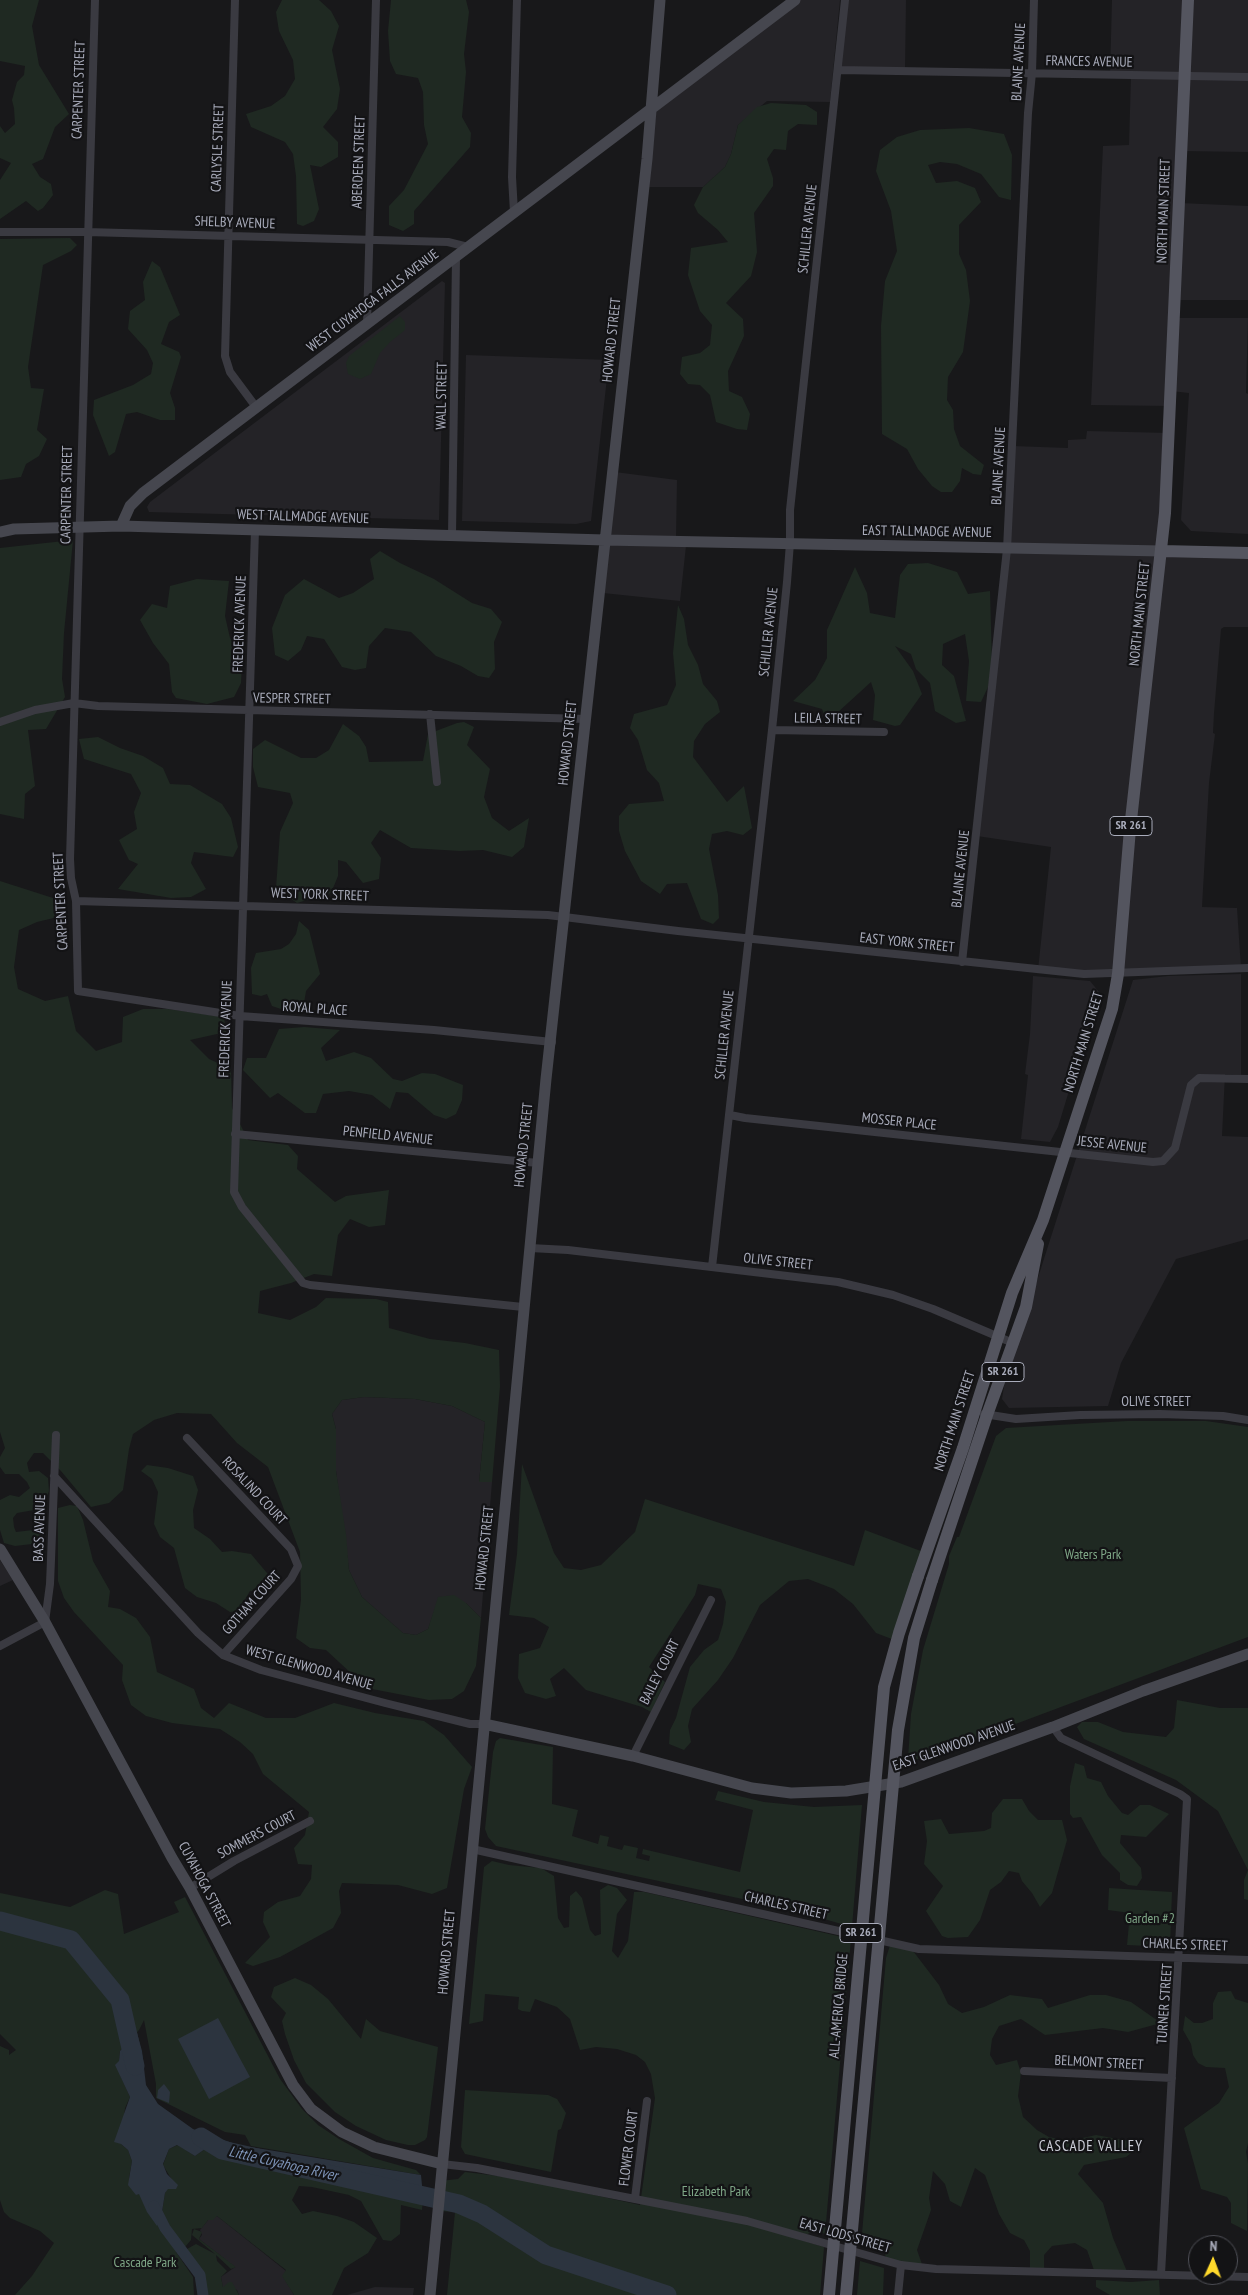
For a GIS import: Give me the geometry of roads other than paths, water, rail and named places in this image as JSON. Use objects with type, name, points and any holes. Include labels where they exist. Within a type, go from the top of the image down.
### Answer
[{"type":"main road","name":"HOWARD STREET","points":[[430,2295],[523,1307],[652,108],[660,0]]},
{"type":"main road","name":"WEST CUYAHOGA FALLS AVENUE","points":[[121,526],[130,506],[143,493],[795,0]]},
{"type":"main road","name":"NORTH MAIN STREET","points":[[846,2295],[898,1730],[914,1638],[982,1430],[981,1413],[999,1335],[1012,1293],[1043,1220],[1066,1152],[1112,1009],[1118,974],[1130,829],[1162,551],[1186,76],[1188,0]]},
{"type":"main road","name":"WEST TALLMADGE AVENUE","points":[[0,532],[14,529],[121,526],[605,540]]},
{"type":"main road","name":"EAST TALLMADGE AVENUE","points":[[605,540],[1248,553]]},
{"type":"main road","name":"NORTH MAIN STREET","points":[[918,1576],[969,1426],[981,1413],[1013,1343],[1028,1300],[1043,1220]]},
{"type":"main road","name":"CUYAHOGA STREET","points":[[0,1549],[45,1622],[190,1888],[293,2085],[311,2108],[342,2132],[374,2147],[442,2164]]},
{"type":"main road","name":"ALL-AMERICA BRIDGE","points":[[829,2295],[884,1687],[918,1576]]},
{"type":"main road","name":"EAST GLENWOOD AVENUE","points":[[484,1724],[633,1756],[752,1788],[791,1793],[846,1791],[901,1782],[1053,1727],[1142,1691],[1248,1654]]},
{"type":"street","name":"CARPENTER STREET","points":[[78,991],[76,901],[71,878],[70,859],[94,0]]},
{"type":"street","name":"CARLYSLE STREET","points":[[235,0],[225,356],[230,372],[256,407]]},
{"type":"street","name":"ABERDEEN STREET","points":[[367,324],[376,0]]},
{"type":"street","points":[[514,212],[512,177],[517,0]]},
{"type":"street","name":"SCHILLER AVENUE","points":[[712,1267],[772,730],[790,543],[790,510],[839,70],[845,0]]},
{"type":"street","name":"BLAINE AVENUE","points":[[962,962],[1008,548],[1034,0]]},
{"type":"street","name":"FRANCES AVENUE","points":[[839,70],[1248,78]]},
{"type":"street","name":"SHELBY AVENUE","points":[[0,232],[87,232],[448,242],[468,247]]},
{"type":"street","name":"WALL STREET","points":[[452,535],[456,258]]},
{"type":"street","name":"FREDERICK AVENUE","points":[[255,530],[234,1192],[242,1207],[302,1282],[318,1286],[523,1307]]},
{"type":"street","name":"VESPER STREET","points":[[0,722],[35,710],[74,702],[98,706],[586,719]]},
{"type":"street","points":[[430,714],[437,782]]},
{"type":"street","name":"LEILA STREET","points":[[772,730],[884,732]]},
{"type":"street","name":"WEST YORK STREET","points":[[76,901],[244,904],[528,914],[564,918]]},
{"type":"street","name":"EAST YORK STREET","points":[[564,918],[1084,974],[1248,968]]},
{"type":"street","name":"ROYAL PLACE","points":[[78,991],[240,1016],[434,1030],[552,1042]]},
{"type":"street","name":"JESSE AVENUE","points":[[1066,1152],[1153,1162],[1163,1161],[1175,1148],[1191,1085],[1199,1078],[1248,1079]]},
{"type":"street","name":"MOSSER PLACE","points":[[730,1115],[1066,1152]]},
{"type":"street","name":"PENFIELD AVENUE","points":[[235,1134],[538,1162]]},
{"type":"street","name":"OLIVE STREET","points":[[530,1248],[568,1250],[806,1277],[870,1289],[933,1309],[999,1335],[1013,1343]]},
{"type":"street","name":"OLIVE STREET","points":[[981,1413],[1016,1419],[1080,1415],[1160,1414],[1224,1416],[1248,1420]]},
{"type":"street","points":[[969,1426],[982,1430]]},
{"type":"street","name":"BASS AVENUE","points":[[45,1622],[50,1584],[56,1435]]},
{"type":"street","name":"ROSALIND COURT","points":[[187,1438],[290,1549],[298,1566]]},
{"type":"street","name":"WEST GLENWOOD AVENUE","points":[[54,1476],[198,1633],[223,1655],[261,1670],[328,1688],[470,1724],[484,1724]]},
{"type":"street","name":"GOTHAM COURT","points":[[223,1655],[291,1579],[298,1566]]},
{"type":"street","name":"BAILEY COURT","points":[[633,1756],[711,1600]]},
{"type":"street","points":[[0,1646],[45,1622]]},
{"type":"street","name":"TURNER STREET","points":[[1053,1727],[1061,1738],[1187,1797],[1180,1957],[1161,2274]]},
{"type":"street","name":"SOMMERS COURT","points":[[190,1888],[234,1861],[310,1821]]},
{"type":"street","name":"CHARLES STREET","points":[[472,1849],[919,1949],[1248,1960]]},
{"type":"street","name":"BELMONT STREET","points":[[1024,2071],[1172,2078]]},
{"type":"street","name":"FLOWER COURT","points":[[635,2198],[648,2101]]},
{"type":"street","name":"EAST LODS STREET","points":[[442,2164],[477,2168],[747,2221],[901,2265],[936,2269],[1248,2277]]},
{"type":"street","points":[[898,2295],[901,2265]]},
{"type":"water","points":[[218,2018],[250,2077],[209,2099],[178,2039]]},
{"type":"water","points":[[137,2033],[142,2051],[146,2085],[158,2104],[193,2129],[238,2145],[421,2175],[423,2196],[222,2150],[205,2149],[195,2156],[177,2145],[169,2149],[163,2164],[167,2174],[178,2185],[176,2189],[168,2189],[165,2193],[162,2212],[157,2226],[147,2212],[139,2194],[136,2195],[128,2185],[132,2161],[128,2150],[121,2144],[114,2142],[130,2097],[115,2065],[119,2061],[120,2051]]},
{"type":"water","points":[[164,2084],[170,2092],[169,2103],[157,2098],[158,2090]]},
{"type":"waterway","name":"Little Cuyahoga River","points":[[0,1921],[71,1940],[120,2000],[135,2066]]},
{"type":"waterway","name":"Little Cuyahoga River","points":[[201,2137],[222,2150],[459,2204],[482,2214],[546,2255],[667,2295]]},
{"type":"waterway","points":[[154,2206],[165,2228],[200,2275],[203,2295]]},
{"type":"district","name":"CASCADE VALLEY","points":[[1091,2147]]},
{"type":"park label","name":"Waters Park","points":[[1093,1555]]},
{"type":"park label","name":"Garden #2","points":[[1150,1919]]},
{"type":"park label","name":"Elizabeth Park","points":[[716,2192]]},
{"type":"park label","name":"Cascade Park","points":[[145,2263]]}]
